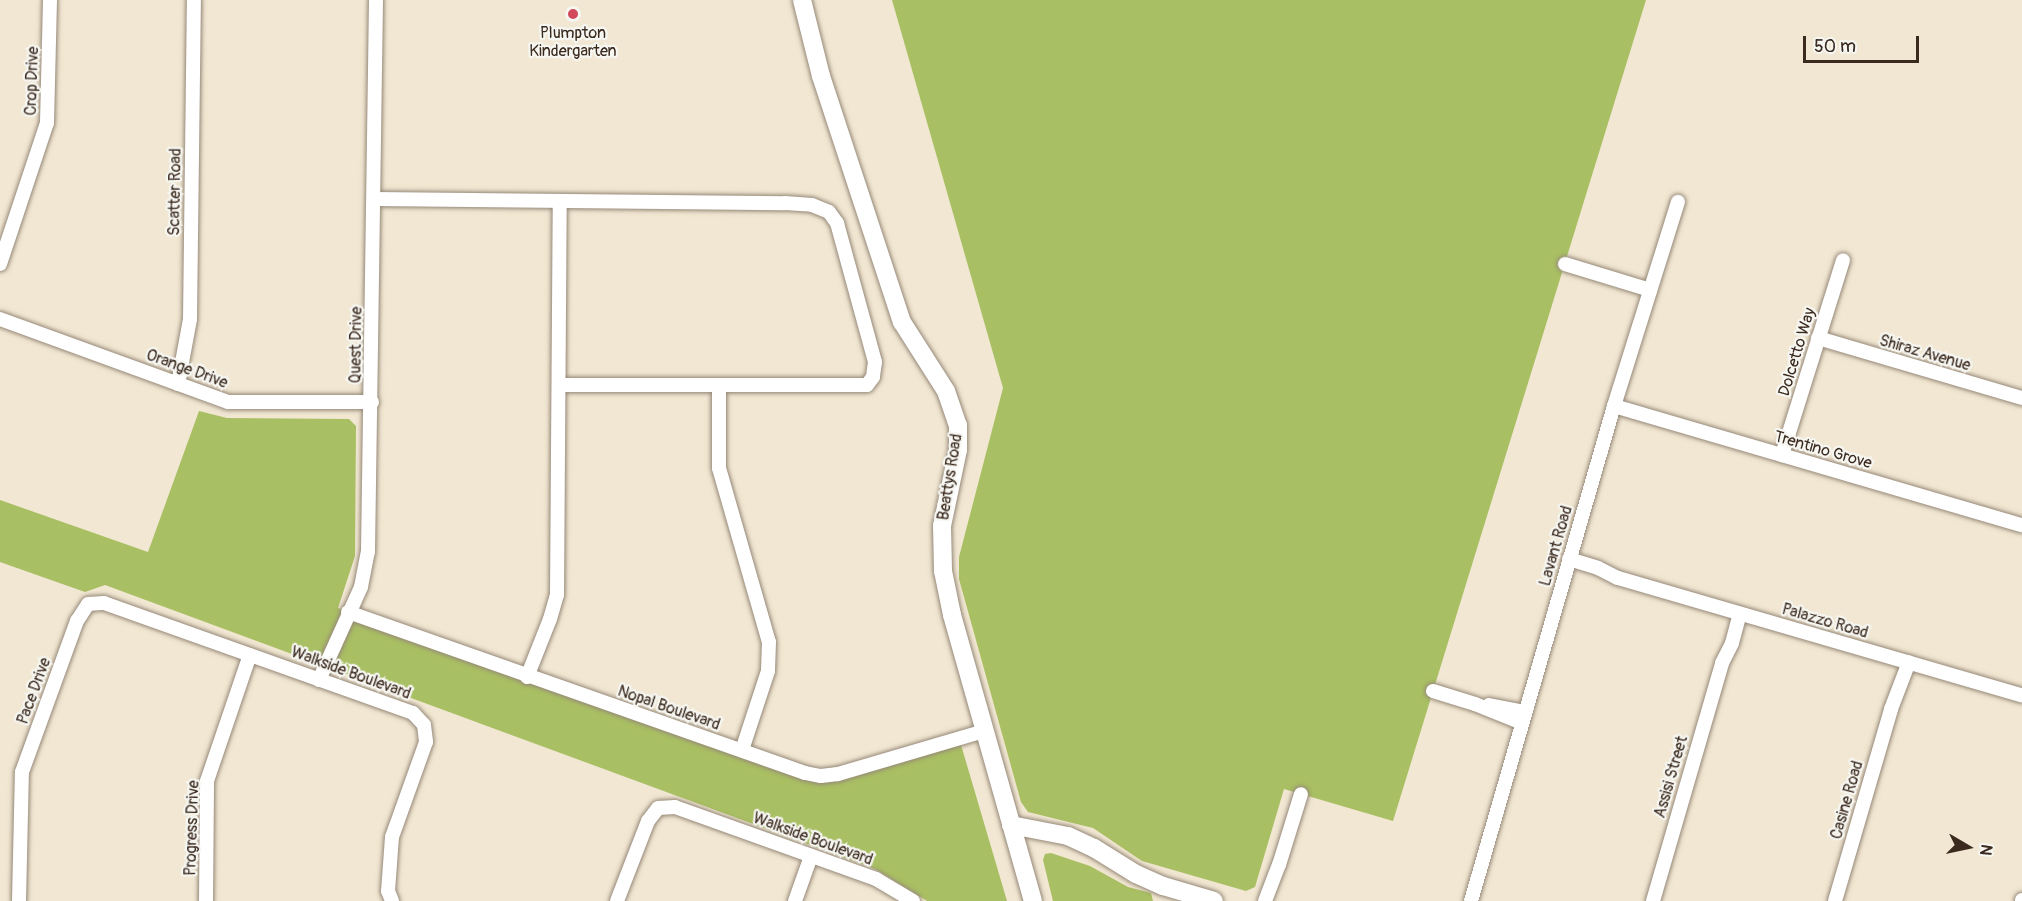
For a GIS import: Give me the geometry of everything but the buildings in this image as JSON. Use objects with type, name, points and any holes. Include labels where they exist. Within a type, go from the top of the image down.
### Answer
[{"type":"street","name":"Crop Drive","points":[[0,264],[47,123],[50,0]]},
{"type":"street","name":"Scatter Road","points":[[178,384],[190,319],[194,0]]},
{"type":"street","name":"Quest Drive","points":[[319,680],[361,587],[368,552],[372,402],[376,0]]},
{"type":"street","name":"Beattys Road","points":[[802,0],[821,76],[902,322],[946,391],[958,425],[958,450],[942,526],[943,571],[952,615],[1033,901]]},
{"type":"street","points":[[374,199],[812,204],[829,212],[837,223],[875,362],[873,377],[867,385],[847,387],[560,385]]},
{"type":"street","points":[[527,677],[557,595],[560,201]]},
{"type":"street","name":"Lavant Road","points":[[1471,901],[1614,406],[1678,202]]},
{"type":"street","name":"Dolcetto Way","points":[[1782,455],[1843,260]]},
{"type":"street","points":[[1565,264],[1650,290]]},
{"type":"street","name":"Orange Drive","points":[[0,319],[218,399],[239,404],[372,402]]},
{"type":"street","name":"Shiraz Avenue","points":[[1818,338],[2022,398]]},
{"type":"street","points":[[719,386],[719,468],[769,642],[768,671],[742,750]]},
{"type":"street","name":"Trentino Grove","points":[[1614,406],[2022,525]]},
{"type":"street","name":"Palazzo Road","points":[[1568,564],[2022,695]]},
{"type":"street","name":"Walkside Boulevard","points":[[88,604],[104,603],[413,713],[424,725],[426,742],[392,837],[388,891],[392,901]]},
{"type":"street","name":"Pace Drive","points":[[19,901],[22,772],[77,621],[88,604]]},
{"type":"street","name":"Nopal Boulevard","points":[[348,612],[527,677],[805,773],[820,776],[838,774],[984,731]]},
{"type":"street","name":"Assisi Street","points":[[1653,901],[1722,663],[1724,641],[1736,612]]},
{"type":"street","name":"Progress Drive","points":[[206,901],[207,781],[250,655]]},
{"type":"street","name":"Casine Road","points":[[1835,901],[1904,661]]},
{"type":"street","points":[[1433,691],[1523,718]]},
{"type":"street","points":[[1264,901],[1279,865],[1301,794]]},
{"type":"street","name":"Walkside Boulevard","points":[[617,901],[648,821],[658,808],[675,807],[876,879],[912,901]]},
{"type":"street","points":[[1011,825],[1068,836],[1094,848],[1122,867],[1163,886]]},
{"type":"street","points":[[1017,844],[1039,840],[1058,842],[1088,854],[1132,881],[1163,886],[1214,901]]},
{"type":"street","points":[[795,901],[810,856]]},
{"type":"street","points":[[1273,901],[1279,865]]},
{"type":"green space","points":[[892,0],[1646,0],[1393,821],[1284,789],[1255,887],[1246,891],[1142,861],[1093,828],[1028,812],[1021,802],[959,579],[959,557],[1003,388]]},
{"type":"green space","points":[[199,411],[227,418],[349,419],[356,426],[355,556],[338,608],[821,776],[959,738],[1007,901],[927,901],[875,869],[105,585],[85,592],[0,562],[0,500],[148,552]]},
{"type":"green space","points":[[1051,853],[1090,866],[1128,887],[1151,893],[1153,901],[1053,901],[1043,860],[1045,854]]},
{"type":"place","name":"Plumpton Kindergarten","points":[[573,14]]}]
